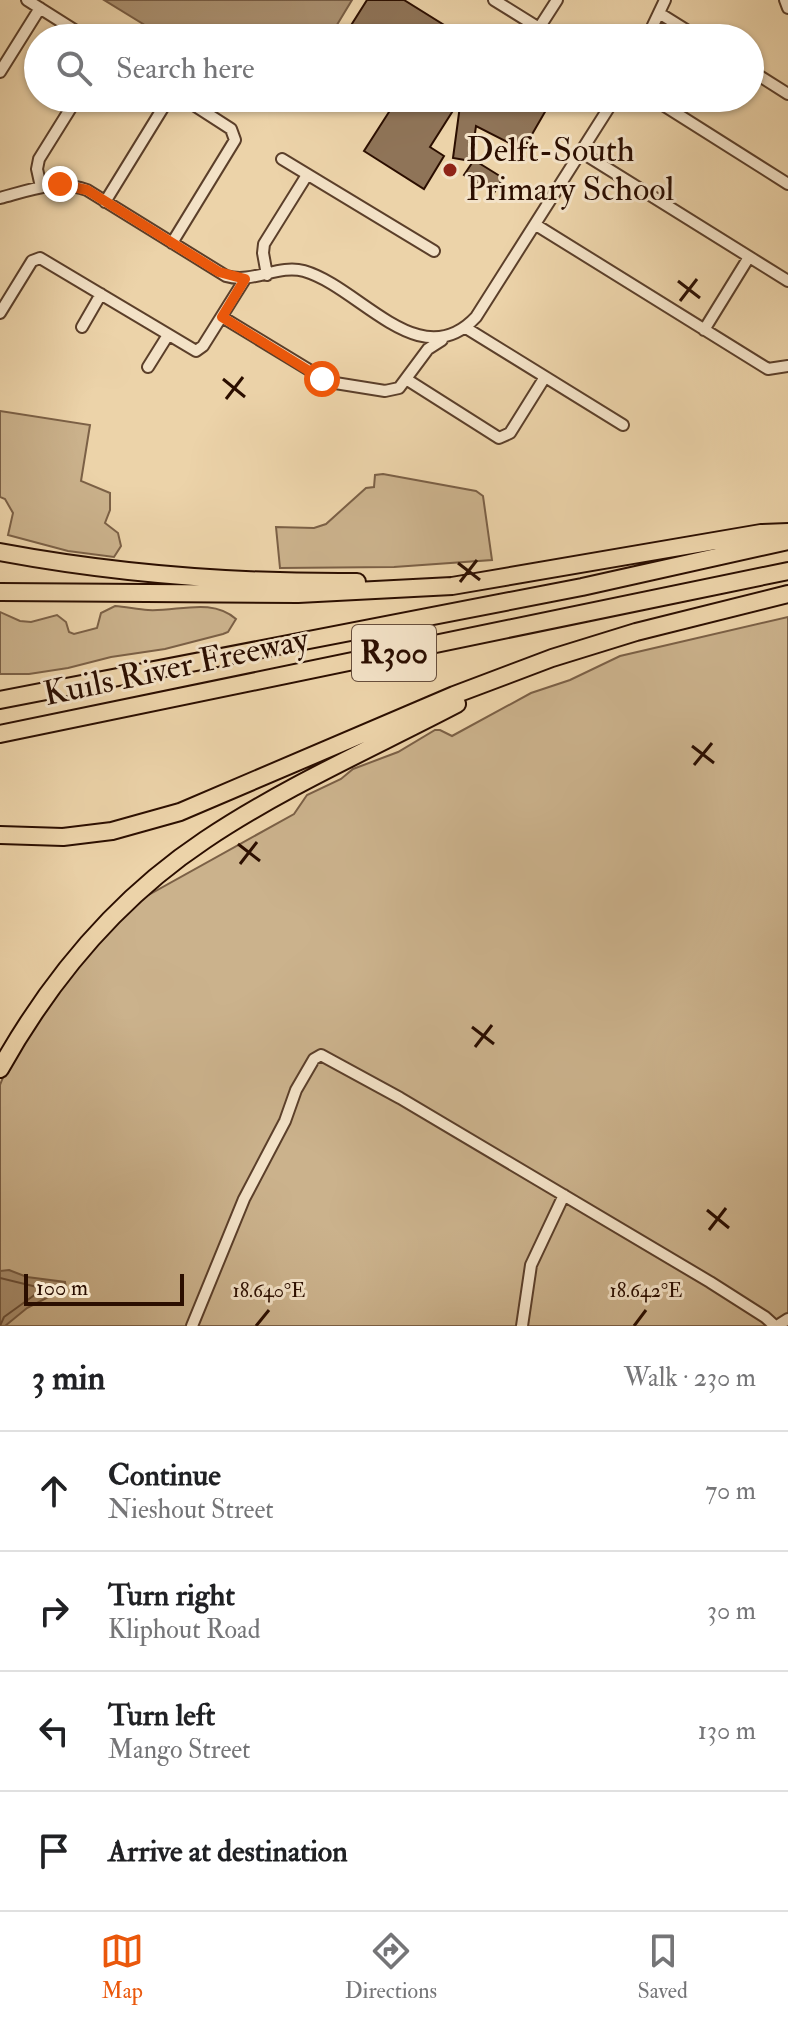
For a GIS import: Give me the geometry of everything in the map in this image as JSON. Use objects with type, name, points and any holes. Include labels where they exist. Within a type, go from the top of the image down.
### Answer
[{"type":"highway","points":[[0,592],[357,592],[452,586],[761,533],[788,532]]},
{"type":"highway","name":"Kuils River Freeway","points":[[0,700],[582,587],[788,541]]},
{"type":"highway","points":[[0,552],[97,568],[214,579],[414,581],[546,571]]},
{"type":"highway","name":"Kuils River Freeway","points":[[0,734],[788,571]]},
{"type":"highway","points":[[0,835],[63,837],[88,834],[127,828],[180,812],[454,695],[579,649],[788,594]]},
{"type":"highway","points":[[0,1069],[27,1022],[76,956],[107,922],[176,860],[272,800],[515,673]]},
{"type":"street","points":[[27,0],[65,24]]},
{"type":"street","points":[[494,0],[533,24]]},
{"type":"street","points":[[542,24],[557,0]]},
{"type":"street","points":[[654,24],[665,0]]},
{"type":"street","points":[[785,0],[788,8]]},
{"type":"street","points":[[30,24],[40,8]]},
{"type":"street","points":[[659,13],[677,24]]},
{"type":"street","points":[[0,72],[24,34]]},
{"type":"street","points":[[764,78],[788,93]]},
{"type":"street","points":[[41,187],[37,169],[39,159],[68,112]]},
{"type":"street","points":[[105,202],[160,112]]},
{"type":"street","points":[[172,243],[235,140],[231,129],[205,112]]},
{"type":"street","points":[[222,317],[329,382],[388,391],[399,388],[428,349],[466,328],[484,306],[606,112]]},
{"type":"street","points":[[674,112],[788,184]]},
{"type":"street","points":[[581,152],[788,281]]},
{"type":"street","points":[[282,159],[434,251]]},
{"type":"street","points":[[267,275],[264,244],[307,175]]},
{"type":"street","points":[[0,198],[41,187],[68,184],[87,190],[226,276],[245,279],[296,269],[307,272],[411,334],[431,339],[447,336]]},
{"type":"street","points":[[536,225],[768,369],[788,366]]},
{"type":"street","points":[[704,330],[749,257]]},
{"type":"street","points":[[0,313],[36,258],[193,350],[199,350],[245,279]]},
{"type":"street","points":[[82,327],[101,294]]},
{"type":"street","points":[[466,328],[623,425]]},
{"type":"street","points":[[148,367],[168,335]]},
{"type":"street","points":[[406,379],[499,438],[510,433],[545,377]]},
{"type":"street","points":[[192,1326],[244,1199],[285,1121],[296,1090],[314,1059],[321,1055],[564,1195],[710,1282],[776,1326],[788,1319]]},
{"type":"street","points":[[522,1326],[531,1265],[564,1195]]},
{"type":"shaded area","points":[[0,411],[90,425],[81,481],[110,493],[110,510],[105,523],[118,533],[121,546],[114,557],[68,551],[8,535],[13,513],[5,499],[0,497]]},
{"type":"shaded area","points":[[375,475],[476,491],[483,496],[492,560],[394,567],[280,568],[276,527],[314,528],[326,524],[366,488],[374,487]]},
{"type":"shaded area","points":[[115,606],[148,610],[205,607],[226,612],[236,619],[228,632],[165,649],[29,674],[0,674],[0,612],[20,621],[31,622],[57,615],[74,634],[97,628],[101,613]]},
{"type":"shaded area","points":[[788,617],[788,1326],[0,1326],[0,1085],[6,1070],[100,922],[294,814],[307,795],[341,779],[353,769],[398,752],[435,730],[452,736],[531,693],[570,680],[620,656]]},
{"type":"water","points":[[104,0],[352,0],[337,24],[143,24]]},
{"type":"water","points":[[9,1270],[27,1277],[65,1282],[66,1288],[27,1308],[5,1326],[0,1326],[0,1271]]},
{"type":"building","points":[[367,0],[404,0],[443,24],[352,24]]},
{"type":"building","points":[[389,112],[452,112],[430,147],[444,156],[424,189],[364,151]]},
{"type":"building","points":[[459,112],[545,112],[523,150],[476,126],[471,161],[453,158]]},
{"type":"building","points":[[474,160],[503,178],[494,193],[464,175]]},
{"type":"place","name":"Delft-South Primary School","points":[[450,170]]},
{"type":"route","points":[[60,184],[87,190],[226,276],[245,279],[222,317],[322,379]]}]
